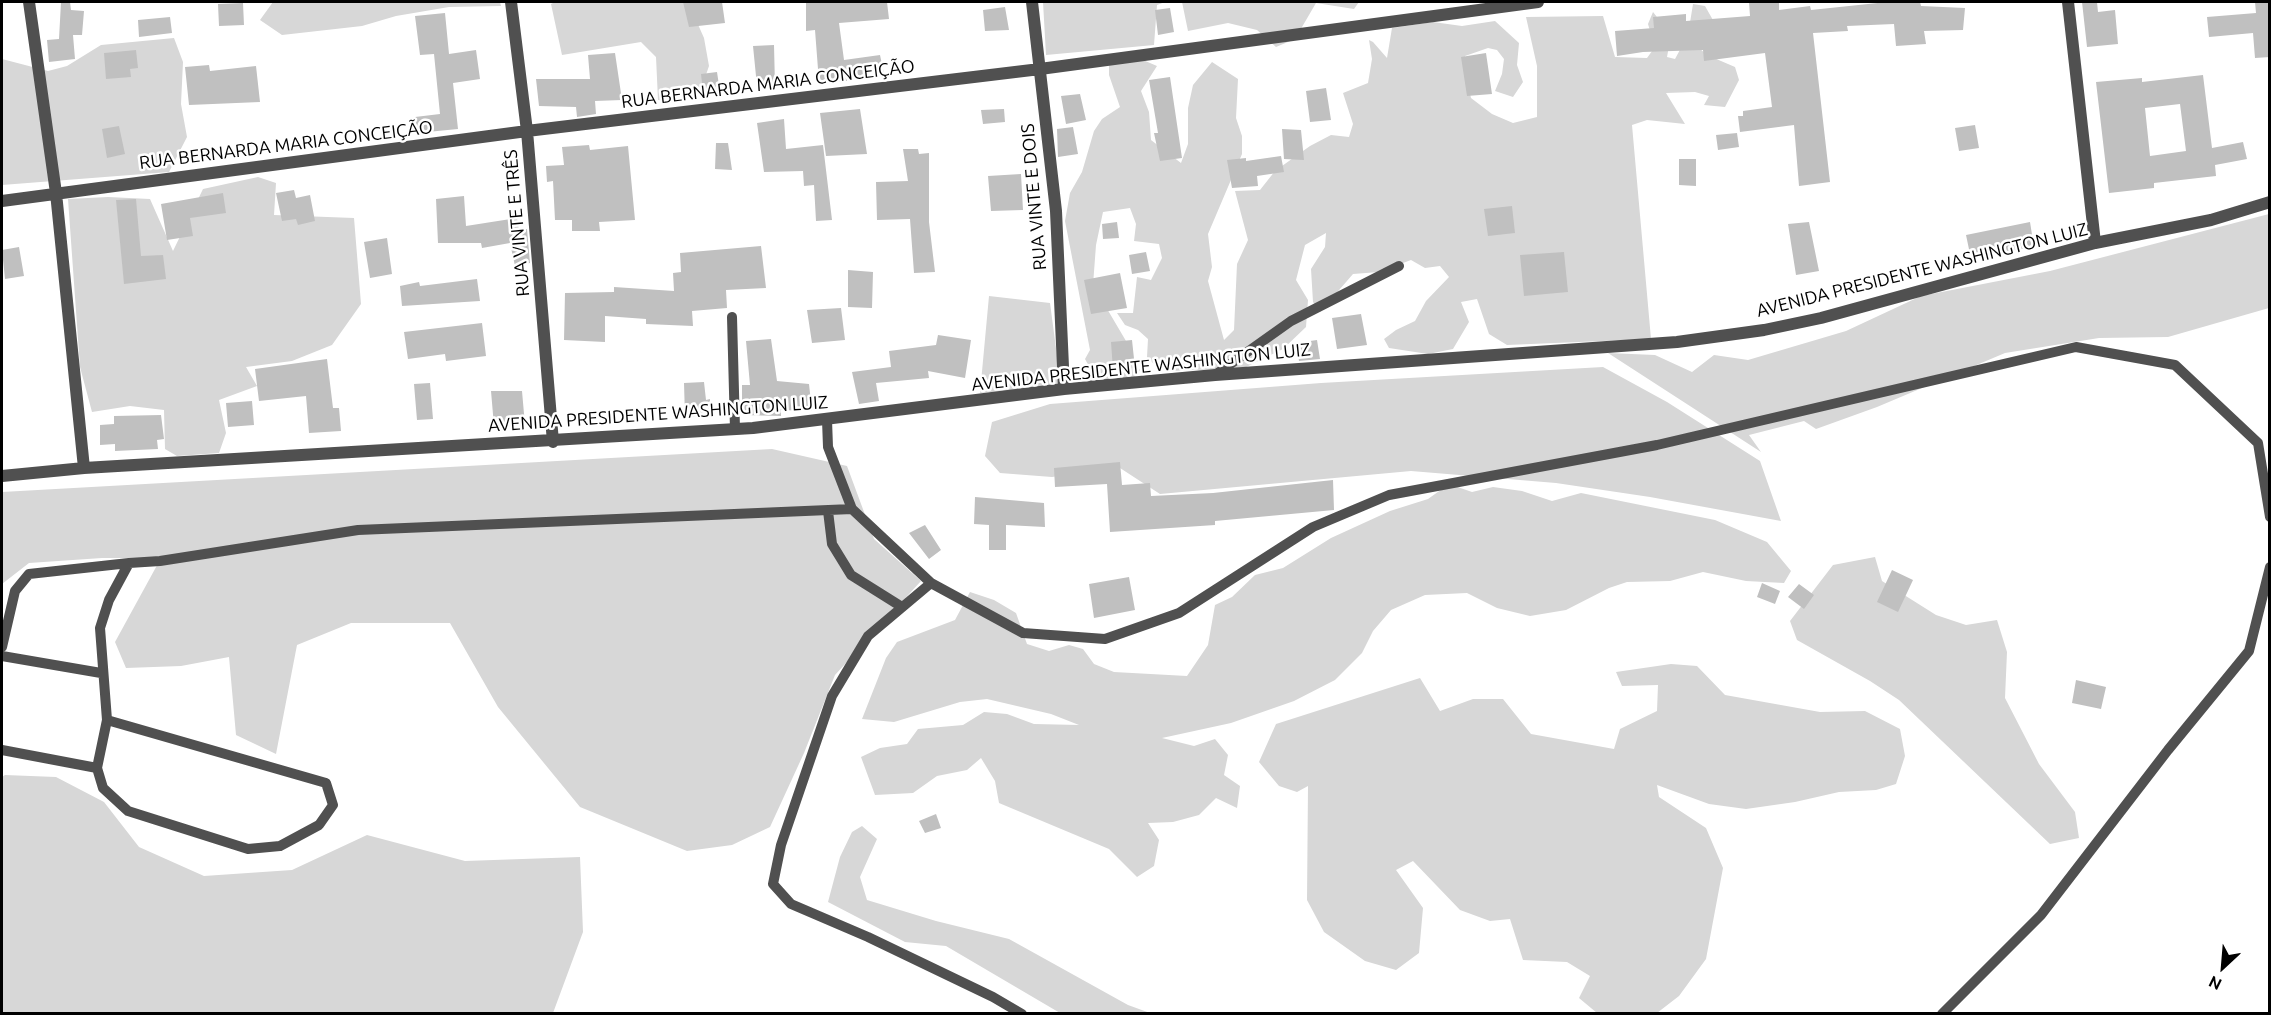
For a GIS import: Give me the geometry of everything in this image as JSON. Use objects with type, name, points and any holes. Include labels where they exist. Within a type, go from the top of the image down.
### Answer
[{"type":"street","points":[[29,2],[56,193],[84,468]]},
{"type":"street","name":"RUA VINTE E TRÊS","points":[[511,2],[527,132],[552,442]]},
{"type":"street","name":"RUA VINTE E DOIS","points":[[1032,2],[1056,211],[1064,389]]},
{"type":"street","name":"RUA BERNARDA MARIA CONCEIÇÃO","points":[[2,201],[527,132],[1040,69],[1538,2]]},
{"type":"street","points":[[2068,2],[2095,243]]},
{"type":"street","name":"AVENIDA PRESIDENTE WASHINGTON LUIZ","points":[[2,476],[84,468],[552,442],[735,429],[827,420],[1064,389],[1215,375],[1677,342],[1764,330],[1821,318],[2095,243],[2211,220],[2270,202]]},
{"type":"lane","points":[[1215,375],[1291,321],[1399,266]]},
{"type":"lane","points":[[732,317],[735,429]]},
{"type":"lane","points":[[827,420],[828,447],[852,509],[931,583],[1023,633],[1105,639],[1179,613],[1313,527],[1389,495],[1657,445],[2076,347],[2175,365],[2258,443],[2270,517]]},
{"type":"lane","points":[[2,647],[15,591],[29,574],[160,561],[358,530],[852,509]]},
{"type":"lane","points":[[828,511],[832,544],[851,575],[902,607]]},
{"type":"lane","points":[[107,720],[326,783],[333,805],[319,825],[280,846],[248,849],[128,811],[103,788],[98,768],[107,720],[101,673],[100,628],[110,600],[129,563]]},
{"type":"lane","points":[[1942,1014],[2041,915],[2168,750],[2249,651],[2270,567]]},
{"type":"lane","points":[[931,583],[868,636],[832,696],[781,845],[773,884],[791,904],[993,997],[1022,1014]]},
{"type":"lane","points":[[2,656],[101,673]]},
{"type":"lane","points":[[2,750],[98,768]]},
{"type":"shaded area","points":[[273,2],[500,2],[501,6],[449,7],[396,16],[362,26],[282,35],[260,20]]},
{"type":"shaded area","points":[[555,2],[688,2],[704,38],[709,66],[700,92],[681,102],[658,100],[656,57],[641,42],[562,55],[551,4]]},
{"type":"shaded area","points":[[1043,2],[1165,2],[1157,5],[1154,45],[1046,55]]},
{"type":"shaded area","points":[[1182,2],[1359,2],[1354,9],[1316,3],[1295,39],[1276,47],[1257,30],[1228,23],[1188,31]]},
{"type":"shaded area","points":[[1693,4],[1705,6],[1718,29],[1699,48],[1707,55],[1735,67],[1739,80],[1725,107],[1704,105],[1709,96],[1695,92],[1666,93],[1685,124],[1647,120],[1632,125],[1651,339],[1507,345],[1489,334],[1477,299],[1461,302],[1469,322],[1453,349],[1428,354],[1389,348],[1384,339],[1415,321],[1426,301],[1449,277],[1440,266],[1425,268],[1411,260],[1379,272],[1353,274],[1320,312],[1313,302],[1311,269],[1325,247],[1326,233],[1305,245],[1296,280],[1308,300],[1306,327],[1283,349],[1244,368],[1169,371],[1158,368],[1147,357],[1148,339],[1138,330],[1125,325],[1117,313],[1133,313],[1137,277],[1151,280],[1162,258],[1159,244],[1134,241],[1136,224],[1130,208],[1103,212],[1096,245],[1093,285],[1126,341],[1120,351],[1140,370],[1132,381],[1101,381],[1092,372],[1085,359],[1090,350],[1065,221],[1070,193],[1082,172],[1094,131],[1102,119],[1120,107],[1109,75],[1109,65],[1143,60],[1157,66],[1141,91],[1149,112],[1151,140],[1181,163],[1188,144],[1188,108],[1193,85],[1212,62],[1238,79],[1236,118],[1242,136],[1242,154],[1208,234],[1212,267],[1208,281],[1224,340],[1234,330],[1237,264],[1248,240],[1235,191],[1260,190],[1275,171],[1310,146],[1331,135],[1349,137],[1353,124],[1343,93],[1368,83],[1372,59],[1369,40],[1387,58],[1392,28],[1433,22],[1462,26],[1495,21],[1519,43],[1517,65],[1523,82],[1513,97],[1495,91],[1502,74],[1504,59],[1497,50],[1488,48],[1465,56],[1466,76],[1471,98],[1492,114],[1513,123],[1537,117],[1537,66],[1526,17],[1603,16],[1615,57],[1647,58],[1655,47],[1648,24],[1653,12],[1671,35],[1667,57],[1675,59],[1688,35]]},
{"type":"shaded area","points":[[174,38],[183,62],[181,104],[187,137],[169,172],[2,185],[2,59],[48,71],[67,66],[101,45]]},
{"type":"shaded area","points":[[258,177],[276,183],[274,215],[354,218],[361,304],[332,345],[292,361],[246,367],[257,386],[219,400],[226,433],[219,453],[177,456],[165,449],[164,410],[130,406],[92,412],[80,367],[68,199],[108,197],[150,199],[173,251],[203,189]]},
{"type":"shaded area","points":[[2269,214],[2269,308],[2168,337],[2099,338],[2005,353],[1877,407],[1816,429],[1804,421],[1749,435],[1761,452],[1608,353],[1655,355],[1692,372],[1714,355],[1748,360],[1846,331],[1921,296],[2050,271]]},
{"type":"shaded area","points":[[989,296],[1050,303],[1061,386],[980,393]]},
{"type":"shaded area","points":[[1603,367],[1667,402],[1760,461],[1781,521],[1650,497],[1556,483],[1411,471],[1160,494],[1120,468],[1052,477],[1000,473],[985,456],[992,422],[1050,404],[1321,383]]},
{"type":"shaded area","points":[[772,449],[847,466],[874,539],[921,581],[835,675],[804,753],[770,827],[732,845],[687,851],[580,807],[498,707],[450,623],[351,623],[297,645],[276,754],[236,735],[229,657],[181,666],[126,668],[115,642],[161,558],[102,558],[29,563],[2,584],[2,492]]},
{"type":"shaded area","points":[[1449,484],[1472,492],[1493,487],[1522,491],[1552,501],[1581,493],[1715,520],[1767,542],[1791,571],[1784,583],[1746,581],[1703,572],[1670,581],[1627,582],[1609,588],[1566,610],[1530,616],[1497,608],[1467,593],[1425,595],[1391,610],[1373,631],[1362,653],[1335,680],[1294,701],[1231,723],[1162,738],[1194,746],[1215,739],[1228,755],[1224,775],[1240,786],[1237,808],[1216,798],[1199,815],[1173,822],[1148,823],[1159,840],[1154,866],[1137,877],[1109,849],[999,803],[995,781],[981,758],[967,770],[937,776],[913,793],[875,795],[861,757],[880,748],[907,744],[918,729],[963,725],[984,712],[1007,714],[1034,724],[1079,725],[1051,714],[987,699],[960,702],[894,722],[862,719],[886,658],[897,642],[955,620],[970,592],[994,600],[1016,613],[1027,644],[1049,651],[1069,645],[1083,649],[1094,664],[1114,672],[1187,676],[1208,645],[1215,605],[1232,597],[1255,575],[1283,568],[1331,538],[1390,511],[1428,499]]},
{"type":"shaded area","points":[[1875,557],[1882,581],[1936,615],[1966,625],[1997,620],[2007,652],[2005,698],[2039,764],[2075,812],[2079,838],[2050,844],[1899,700],[1797,640],[1790,621],[1833,565]]},
{"type":"shaded area","points":[[1671,664],[1697,666],[1725,695],[1820,712],[1865,711],[1900,729],[1905,756],[1896,784],[1876,790],[1839,792],[1795,802],[1746,809],[1709,804],[1657,785],[1659,797],[1706,828],[1723,868],[1706,959],[1679,996],[1657,1013],[1597,1013],[1579,998],[1590,976],[1567,962],[1523,960],[1510,919],[1490,921],[1460,910],[1413,861],[1396,870],[1423,908],[1419,953],[1396,970],[1365,961],[1324,932],[1307,900],[1308,786],[1297,792],[1279,786],[1259,762],[1276,724],[1420,678],[1440,711],[1473,699],[1503,699],[1531,734],[1614,749],[1620,729],[1657,711],[1658,685],[1622,686],[1616,672]]},
{"type":"shaded area","points":[[5,775],[56,777],[104,802],[139,847],[204,876],[292,870],[367,835],[465,861],[580,857],[583,932],[553,1013],[2,1013],[2,777]]},
{"type":"shaded area","points":[[862,826],[877,839],[860,877],[867,900],[936,921],[1009,939],[1128,1005],[1150,1013],[1060,1013],[946,946],[905,942],[828,902],[840,857],[852,832]]},
{"type":"building","points":[[61,2],[70,2],[71,10],[84,11],[82,35],[73,35],[75,59],[49,62],[47,40],[59,39]]},
{"type":"building","points":[[683,2],[722,2],[725,23],[689,27]]},
{"type":"building","points":[[806,2],[887,2],[889,19],[839,23],[844,60],[880,55],[884,74],[846,78],[847,81],[819,82],[815,30],[806,31]]},
{"type":"building","points":[[1749,2],[1779,2],[1779,10],[1810,6],[1811,10],[1887,2],[1920,2],[1921,6],[1965,8],[1963,30],[1924,31],[1926,44],[1896,46],[1894,24],[1847,26],[1848,31],[1813,33],[1830,182],[1799,186],[1794,125],[1740,132],[1738,116],[1743,116],[1743,111],[1772,107],[1765,53],[1704,61],[1703,50],[1643,52],[1617,56],[1615,31],[1654,28],[1653,17],[1686,14],[1686,21],[1750,16]]},
{"type":"building","points":[[2082,2],[2097,2],[2098,12],[2115,10],[2118,44],[2087,47]]},
{"type":"building","points":[[2255,2],[2270,2],[2270,57],[2255,58],[2253,33],[2209,37],[2207,17],[2256,13]]},
{"type":"building","points":[[243,3],[244,25],[219,26],[218,4]]},
{"type":"building","points":[[1005,7],[1009,30],[985,31],[983,10]]},
{"type":"building","points":[[1170,8],[1174,32],[1158,35],[1155,10]]},
{"type":"building","points":[[445,13],[449,54],[476,50],[480,79],[453,83],[458,129],[417,133],[415,117],[440,114],[434,54],[420,55],[415,16]]},
{"type":"building","points":[[170,17],[172,33],[139,37],[138,20]]},
{"type":"building","points":[[774,45],[775,86],[757,86],[753,46]]},
{"type":"building","points":[[136,50],[138,68],[130,69],[131,77],[106,79],[104,53]]},
{"type":"building","points":[[615,53],[622,100],[595,101],[596,114],[577,117],[576,107],[539,106],[536,79],[590,79],[588,55]]},
{"type":"building","points":[[1486,53],[1492,94],[1467,96],[1461,57]]},
{"type":"building","points":[[209,65],[210,71],[256,66],[260,102],[189,105],[185,67]]},
{"type":"building","points":[[717,72],[720,92],[703,92],[701,74]]},
{"type":"building","points":[[2203,75],[2212,148],[2243,142],[2247,159],[2215,165],[2216,176],[2154,183],[2154,188],[2109,193],[2096,82],[2142,78],[2142,82]],"holes":[[[2180,104],[2186,151],[2150,156],[2145,108]]]},
{"type":"building","points":[[1170,77],[1182,158],[1160,161],[1154,133],[1158,133],[1149,80]]},
{"type":"building","points":[[1326,88],[1331,120],[1310,122],[1306,91]]},
{"type":"building","points":[[1080,94],[1086,120],[1066,124],[1061,96]]},
{"type":"building","points":[[860,109],[867,154],[826,156],[820,113]]},
{"type":"building","points":[[1004,109],[1005,122],[983,124],[981,110]]},
{"type":"building","points":[[784,119],[786,149],[823,145],[832,220],[816,221],[814,185],[804,186],[803,171],[764,172],[757,123]]},
{"type":"building","points":[[1975,125],[1979,148],[1959,151],[1955,128]]},
{"type":"building","points":[[119,126],[125,154],[107,158],[102,129]]},
{"type":"building","points":[[1073,127],[1078,154],[1058,157],[1057,129]]},
{"type":"building","points":[[1282,129],[1301,130],[1304,160],[1284,159]]},
{"type":"building","points":[[1737,133],[1739,147],[1718,150],[1716,135]]},
{"type":"building","points":[[716,143],[728,143],[732,170],[715,169]]},
{"type":"building","points":[[589,145],[590,150],[628,146],[635,220],[599,222],[600,231],[572,231],[572,220],[555,220],[553,181],[547,182],[546,166],[564,165],[562,147]]},
{"type":"building","points":[[903,149],[918,149],[919,154],[929,153],[929,222],[935,272],[914,273],[910,219],[877,220],[876,182],[908,181]]},
{"type":"building","points":[[1281,156],[1284,172],[1257,176],[1258,186],[1232,188],[1227,160],[1246,158],[1246,161]]},
{"type":"building","points":[[1679,159],[1696,159],[1696,186],[1679,185]]},
{"type":"building","points":[[1021,174],[1023,210],[991,211],[988,176]]},
{"type":"building","points":[[294,190],[296,198],[310,195],[315,221],[298,225],[296,219],[282,221],[276,193]]},
{"type":"building","points":[[223,193],[226,213],[190,218],[193,236],[167,240],[161,204]]},
{"type":"building","points":[[464,196],[466,226],[517,218],[519,230],[527,229],[530,263],[515,266],[510,243],[482,248],[481,243],[438,243],[436,199]]},
{"type":"building","points":[[136,199],[141,256],[163,255],[166,279],[124,284],[116,200]]},
{"type":"building","points":[[1512,206],[1515,233],[1488,236],[1484,209]]},
{"type":"building","points":[[1117,222],[1119,238],[1103,239],[1102,224]]},
{"type":"building","points":[[1809,222],[1819,271],[1796,275],[1788,224]]},
{"type":"building","points":[[2030,222],[2034,247],[2004,252],[2003,248],[1970,254],[1966,235]]},
{"type":"building","points":[[387,238],[392,274],[370,278],[364,242]]},
{"type":"building","points":[[761,246],[766,288],[726,290],[727,308],[692,311],[693,326],[646,324],[646,319],[605,316],[605,342],[564,340],[565,293],[614,292],[614,287],[674,291],[673,273],[681,272],[680,253]]},
{"type":"building","points":[[19,247],[24,276],[5,279],[2,250]]},
{"type":"building","points":[[1146,252],[1150,271],[1132,274],[1129,255]]},
{"type":"building","points":[[1564,252],[1568,292],[1524,296],[1520,255]]},
{"type":"building","points":[[848,270],[873,272],[872,308],[848,307]]},
{"type":"building","points":[[1120,273],[1127,308],[1091,314],[1084,280]]},
{"type":"building","points":[[477,279],[480,301],[402,306],[400,286],[419,282],[420,286]]},
{"type":"building","points":[[841,308],[845,340],[812,343],[807,310]]},
{"type":"building","points":[[1361,314],[1367,345],[1337,349],[1332,318]]},
{"type":"building","points":[[482,323],[486,356],[446,361],[445,354],[408,359],[404,332]]},
{"type":"building","points":[[938,335],[971,340],[965,378],[928,371],[929,378],[876,383],[879,401],[859,404],[852,372],[891,367],[889,351],[936,345]]},
{"type":"building","points":[[771,339],[777,381],[809,384],[812,411],[781,410],[781,416],[742,415],[742,385],[750,385],[746,341]]},
{"type":"building","points":[[1132,340],[1135,368],[1113,370],[1111,342]]},
{"type":"building","points":[[1317,340],[1320,359],[1299,361],[1296,343]]},
{"type":"building","points":[[327,359],[333,408],[339,408],[341,431],[309,433],[306,396],[259,401],[255,369]]},
{"type":"building","points":[[704,382],[706,400],[710,399],[710,415],[685,417],[684,383]]},
{"type":"building","points":[[430,383],[433,419],[417,420],[414,384]]},
{"type":"building","points":[[491,391],[522,391],[525,425],[494,426]]},
{"type":"building","points":[[252,401],[254,425],[228,427],[226,403]]},
{"type":"building","points":[[161,415],[164,439],[157,440],[158,449],[115,451],[115,444],[100,445],[100,425],[114,424],[114,416]]},
{"type":"building","points":[[1120,462],[1122,485],[1150,483],[1151,496],[1213,493],[1333,480],[1334,510],[1215,521],[1215,525],[1110,532],[1107,484],[1055,487],[1054,468]]},
{"type":"building","points":[[975,497],[1044,503],[1045,527],[1006,525],[1006,550],[989,550],[989,525],[974,524]]},
{"type":"building","points":[[925,525],[941,550],[929,559],[909,533]]},
{"type":"building","points":[[1892,570],[1913,580],[1898,612],[1877,602]]},
{"type":"building","points":[[1129,577],[1135,610],[1094,618],[1089,584]]},
{"type":"building","points":[[1762,583],[1780,591],[1775,604],[1757,597]]},
{"type":"building","points":[[1799,584],[1814,595],[1804,609],[1788,597]]},
{"type":"building","points":[[2076,680],[2106,687],[2101,709],[2072,703]]},
{"type":"building","points":[[936,814],[941,828],[925,833],[919,821]]}]
